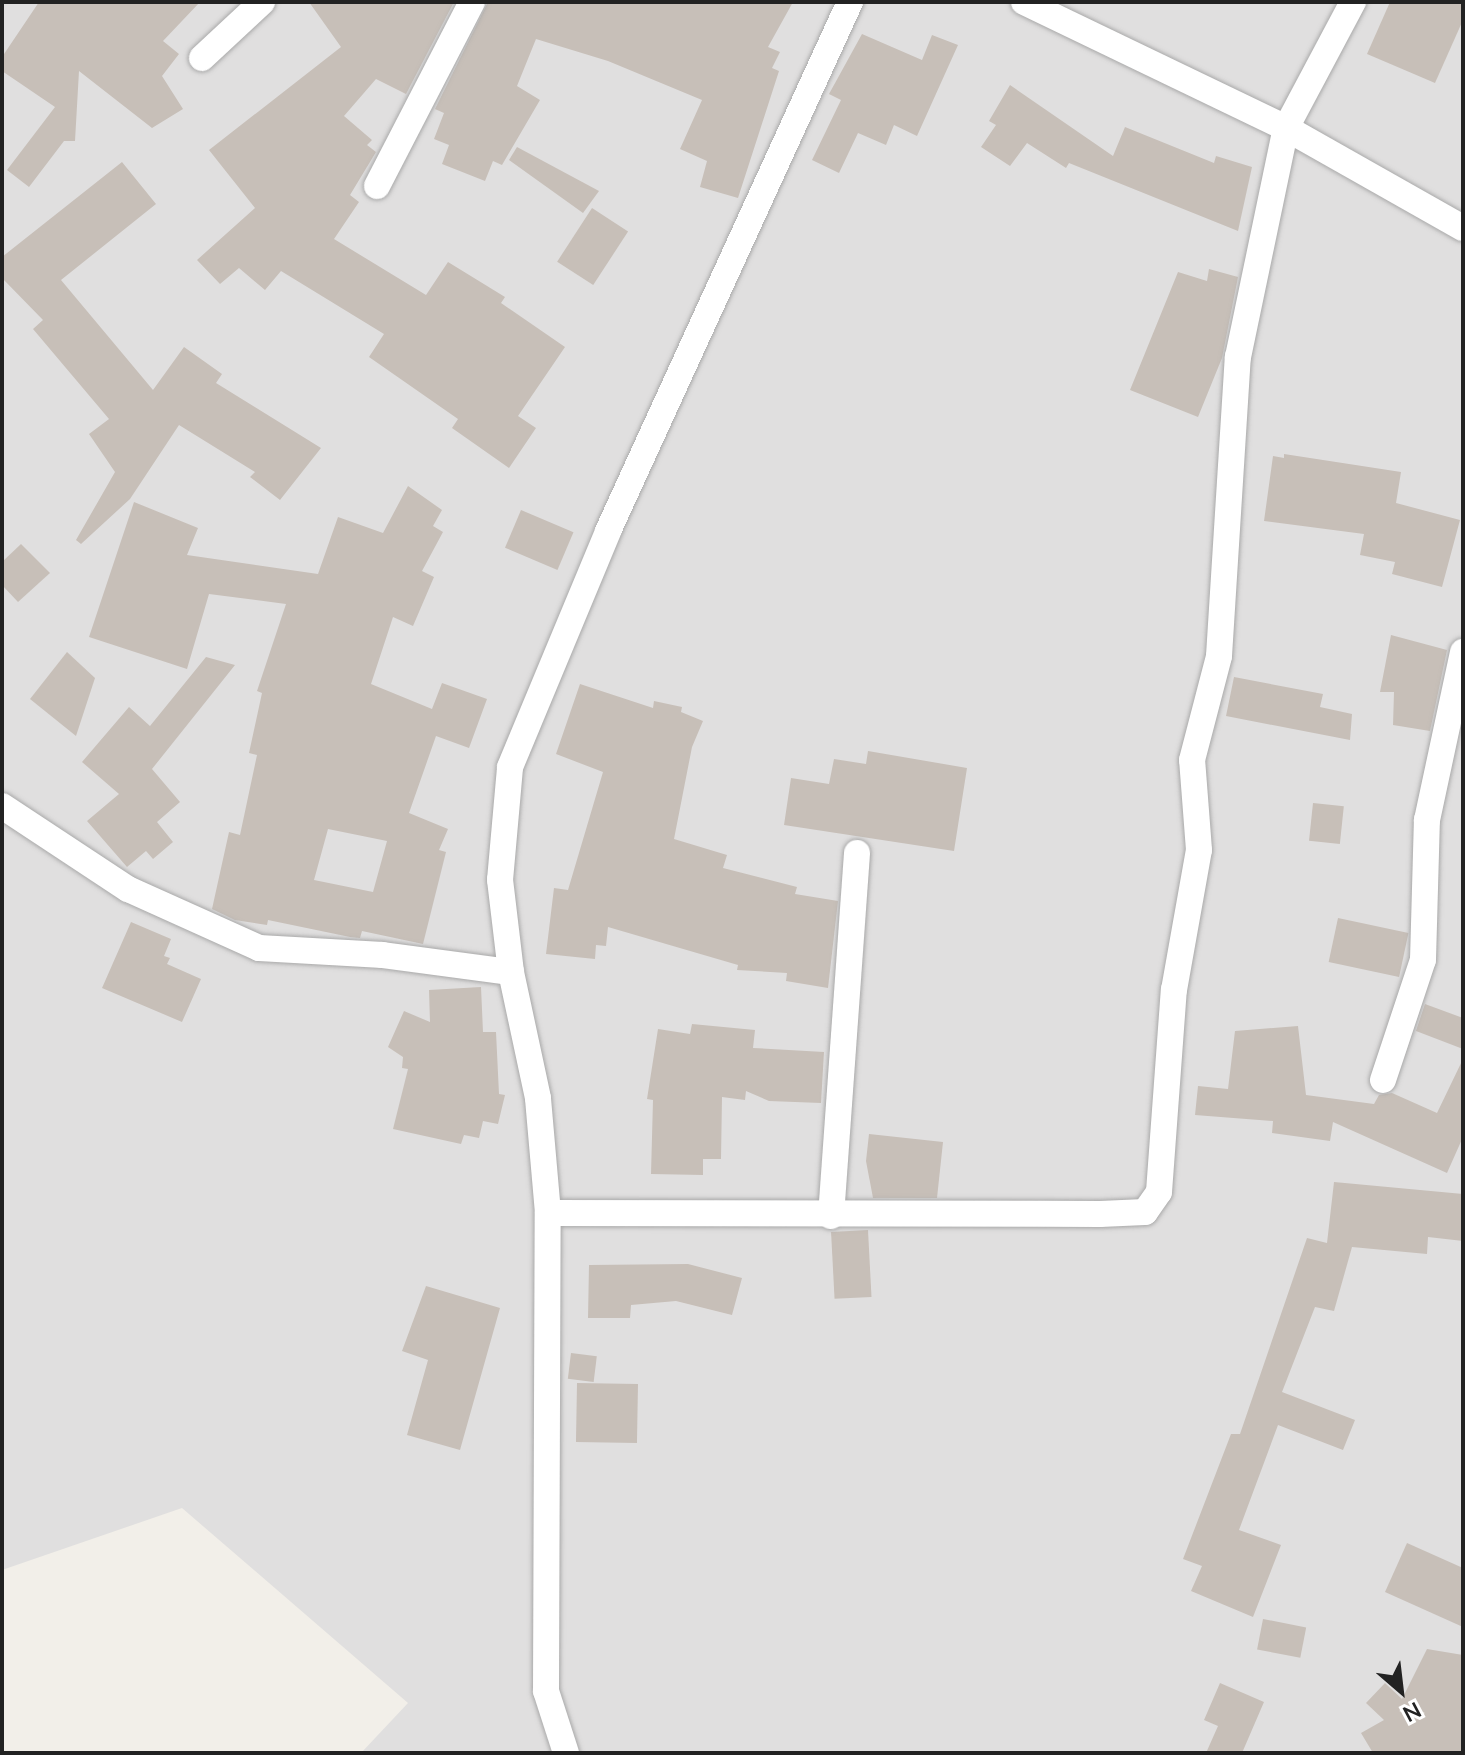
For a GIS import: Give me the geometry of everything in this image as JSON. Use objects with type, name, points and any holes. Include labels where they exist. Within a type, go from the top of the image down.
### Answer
[{"type":"street","points":[[202,58],[262,2]]},
{"type":"street","points":[[377,186],[472,2]]},
{"type":"street","points":[[566,1753],[546,1691],[548,1213],[538,1098],[511,972],[500,880],[510,767],[608,531],[850,2]]},
{"type":"street","points":[[1024,2],[1286,128],[1463,228]]},
{"type":"street","points":[[548,1213],[831,1216],[1145,1212],[1159,1192],[1174,990],[1199,850],[1192,760],[1219,656],[1238,357],[1286,128],[1353,2]]},
{"type":"street","points":[[1383,1080],[1423,960],[1427,820],[1463,652]]},
{"type":"street","points":[[2,806],[128,889],[259,948],[383,955],[511,972]]},
{"type":"street","points":[[831,1216],[857,853]]},
{"type":"shaded area","points":[[2,2],[1463,2],[1463,1753],[361,1753],[408,1703],[182,1508],[2,1570]]},
{"type":"building","points":[[39,2],[200,2],[163,41],[179,54],[162,76],[183,109],[152,128],[79,71],[75,141],[64,141],[29,187],[7,170],[55,107],[2,71],[2,57]]},
{"type":"building","points":[[309,2],[454,2],[406,94],[376,79],[344,116],[372,140],[367,145],[376,152],[350,195],[359,202],[334,239],[426,295],[448,262],[505,297],[501,303],[565,347],[518,416],[536,428],[509,468],[452,428],[458,419],[369,357],[384,334],[281,271],[265,290],[239,268],[220,284],[197,260],[255,208],[209,150],[341,47]]},
{"type":"building","points":[[488,2],[793,2],[768,47],[780,52],[772,68],[779,71],[738,198],[700,187],[707,161],[680,149],[702,100],[608,61],[536,39],[517,86],[540,100],[502,165],[493,161],[485,181],[442,164],[449,145],[434,139],[444,113],[435,109]]},
{"type":"building","points":[[1390,2],[1463,2],[1463,20],[1435,83],[1367,54]]},
{"type":"building","points":[[862,34],[922,60],[932,35],[958,45],[917,136],[894,125],[886,145],[858,133],[839,173],[812,160],[841,100],[829,94]]},
{"type":"building","points":[[1010,85],[1113,156],[1125,127],[1214,163],[1216,156],[1252,167],[1238,231],[1069,163],[1066,168],[1027,143],[1010,166],[981,147],[996,125],[989,121]]},
{"type":"building","points":[[517,147],[599,191],[583,213],[509,160]]},
{"type":"building","points":[[122,162],[156,204],[61,280],[153,390],[184,347],[222,374],[216,383],[321,448],[280,500],[250,477],[255,472],[179,425],[130,499],[81,544],[76,540],[115,472],[89,434],[109,419],[33,329],[43,320],[2,278],[2,257]]},
{"type":"building","points":[[592,208],[628,231],[593,285],[557,262]]},
{"type":"building","points":[[1209,269],[1238,277],[1222,358],[1198,417],[1130,390],[1178,272],[1207,281]]},
{"type":"building","points":[[1284,454],[1401,472],[1396,503],[1460,520],[1442,587],[1392,574],[1395,562],[1360,555],[1364,534],[1264,521],[1273,456],[1284,458]]},
{"type":"building","points":[[408,486],[442,510],[433,526],[443,532],[422,571],[434,577],[413,626],[393,617],[371,684],[432,709],[442,683],[487,699],[469,748],[436,736],[409,813],[448,829],[439,850],[446,852],[423,944],[362,931],[360,938],[268,920],[267,925],[235,920],[212,909],[229,832],[240,835],[257,755],[249,753],[262,693],[257,691],[286,604],[209,594],[187,669],[89,637],[134,502],[198,528],[187,555],[318,574],[338,517],[383,533]],"holes":[[[328,829],[387,841],[373,892],[314,880]]]},
{"type":"building","points":[[521,510],[573,532],[557,570],[505,548]]},
{"type":"building","points":[[21,544],[50,573],[18,602],[2,585],[2,562]]},
{"type":"building","points":[[1391,635],[1447,650],[1430,731],[1393,725],[1394,692],[1380,692]]},
{"type":"building","points":[[67,652],[95,678],[76,736],[30,699]]},
{"type":"building","points":[[206,657],[235,665],[152,769],[180,802],[157,822],[173,842],[153,859],[146,851],[127,867],[87,821],[119,794],[82,762],[129,707],[150,726]]},
{"type":"building","points":[[1234,677],[1323,694],[1320,707],[1352,714],[1350,740],[1226,716]]},
{"type":"building","points":[[580,684],[653,708],[654,701],[682,707],[681,712],[703,721],[692,747],[674,839],[727,855],[723,868],[797,887],[795,894],[838,901],[828,988],[786,981],[787,973],[737,970],[738,965],[608,927],[606,946],[596,945],[595,959],[546,954],[554,888],[568,890],[603,772],[556,754]]},
{"type":"building","points":[[868,751],[967,768],[954,851],[784,825],[791,778],[829,784],[834,759],[866,764]]},
{"type":"building","points":[[1313,803],[1344,806],[1340,844],[1309,841]]},
{"type":"building","points":[[1338,918],[1408,933],[1399,977],[1329,962]]},
{"type":"building","points":[[131,922],[171,939],[164,956],[170,958],[167,964],[201,979],[182,1022],[102,988]]},
{"type":"building","points":[[481,987],[483,1032],[496,1032],[499,1094],[505,1095],[498,1124],[483,1121],[479,1138],[464,1135],[461,1144],[393,1129],[408,1069],[402,1068],[403,1057],[388,1047],[404,1011],[430,1022],[429,990]]},
{"type":"building","points":[[1425,1004],[1463,1018],[1463,1049],[1416,1031]]},
{"type":"building","points":[[692,1024],[755,1030],[753,1048],[824,1052],[821,1103],[769,1101],[746,1091],[745,1100],[722,1097],[721,1159],[703,1159],[703,1175],[651,1174],[653,1100],[647,1099],[658,1029],[690,1034]]},
{"type":"building","points":[[1298,1026],[1306,1095],[1374,1104],[1379,1095],[1392,1093],[1437,1113],[1463,1059],[1463,1137],[1447,1173],[1333,1122],[1330,1141],[1272,1133],[1273,1121],[1195,1115],[1198,1086],[1228,1089],[1235,1031]]},
{"type":"building","points":[[869,1134],[943,1142],[937,1198],[873,1198],[866,1161]]},
{"type":"building","points":[[1334,1182],[1463,1194],[1463,1241],[1428,1237],[1427,1254],[1352,1247],[1334,1311],[1315,1307],[1282,1392],[1355,1420],[1343,1450],[1278,1425],[1239,1530],[1281,1545],[1253,1617],[1191,1591],[1202,1566],[1183,1559],[1231,1434],[1240,1434],[1307,1238],[1327,1243]]},
{"type":"building","points":[[868,1230],[872,1297],[835,1299],[831,1232]]},
{"type":"building","points":[[688,1264],[742,1278],[732,1315],[676,1301],[631,1305],[630,1318],[588,1318],[589,1265]]},
{"type":"building","points":[[426,1286],[500,1308],[460,1450],[407,1435],[428,1360],[402,1351]]},
{"type":"building","points":[[571,1353],[597,1356],[594,1382],[568,1379]]},
{"type":"building","points":[[577,1383],[638,1384],[637,1443],[576,1442]]},
{"type":"building","points":[[1407,1543],[1463,1568],[1463,1627],[1385,1592]]},
{"type":"building","points":[[1263,1619],[1306,1627],[1300,1658],[1257,1649]]},
{"type":"building","points":[[1427,1649],[1463,1655],[1463,1753],[1373,1753],[1361,1733],[1384,1720],[1366,1703],[1385,1683],[1402,1699]]},
{"type":"building","points":[[1220,1683],[1264,1702],[1242,1753],[1206,1753],[1218,1726],[1204,1720]]}]
